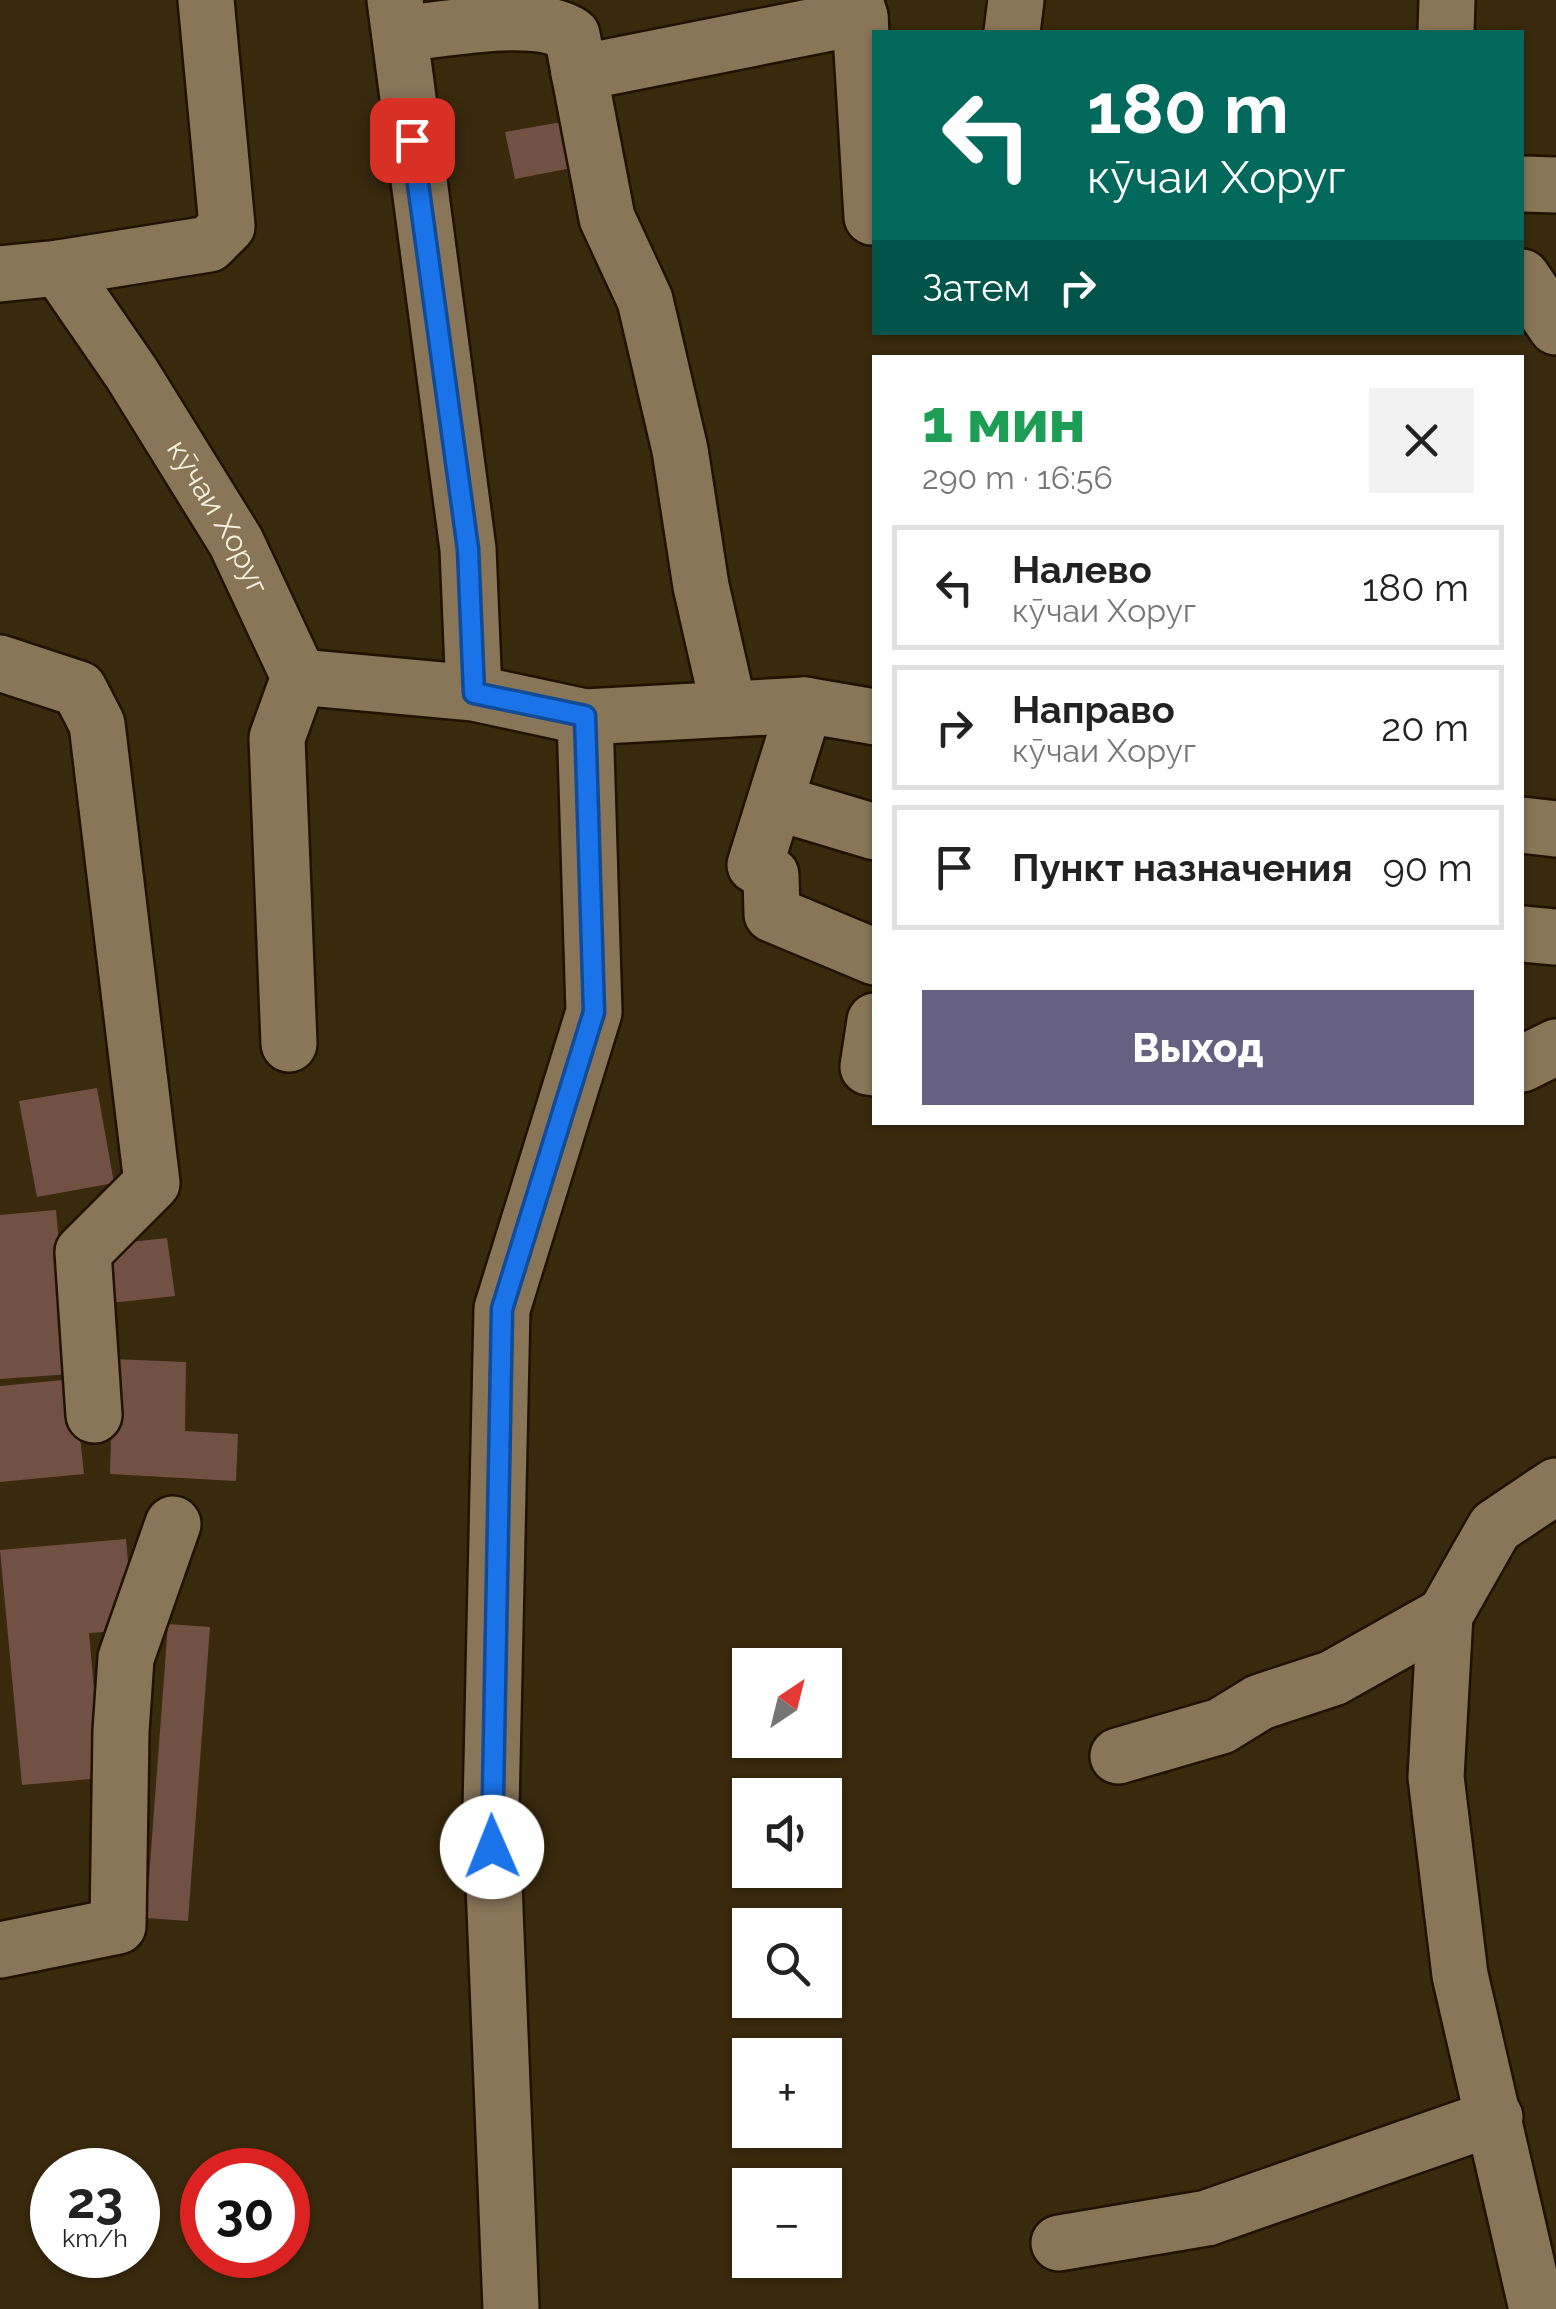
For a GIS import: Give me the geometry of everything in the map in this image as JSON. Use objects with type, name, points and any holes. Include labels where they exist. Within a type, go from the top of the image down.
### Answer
[{"type":"street","points":[[0,274],[210,244],[227,226],[206,0]]},
{"type":"street","points":[[1012,30],[1016,0]]},
{"type":"street","points":[[1446,30],[1447,0]]},
{"type":"street","points":[[579,72],[858,8],[872,217]]},
{"type":"street","points":[[474,693],[468,549],[398,17],[557,26],[572,36],[608,218],[645,300],[680,450],[701,586],[729,709]]},
{"type":"street","points":[[1524,184],[1556,185]]},
{"type":"street","name":"кӯчаи Хоруг","points":[[59,268],[132,374],[236,542],[299,677]]},
{"type":"street","points":[[1524,280],[1556,327]]},
{"type":"street","points":[[0,663],[78,690],[98,724],[152,1184],[82,1252],[94,1416]]},
{"type":"street","points":[[289,1044],[276,738],[299,677],[474,693],[585,716],[805,705],[872,716]]},
{"type":"street","points":[[805,705],[755,865],[772,875],[772,914],[872,956]]},
{"type":"street","points":[[511,2309],[491,1808],[502,1309],[594,1012],[585,716]]},
{"type":"street","points":[[775,802],[872,831]]},
{"type":"street","points":[[1524,825],[1556,829]]},
{"type":"street","points":[[1524,934],[1556,936]]},
{"type":"street","points":[[872,1041],[868,1067],[872,1068]]},
{"type":"street","points":[[1524,1063],[1556,1047]]},
{"type":"street","points":[[1537,2309],[1460,1975],[1436,1776],[1444,1615],[1496,1527],[1543,1490],[1556,1486]]},
{"type":"street","points":[[0,1950],[118,1926],[126,1658],[173,1524]]},
{"type":"street","points":[[1118,1756],[1221,1726],[1260,1702],[1333,1678],[1444,1615]]},
{"type":"street","points":[[1059,2244],[1208,2218],[1496,2118]]},
{"type":"building","points":[[567,121],[577,167],[515,179],[505,132]]},
{"type":"building","points":[[97,1088],[114,1183],[37,1197],[19,1101]]},
{"type":"building","points":[[56,1210],[71,1374],[0,1379],[0,1215]]},
{"type":"building","points":[[167,1238],[175,1296],[111,1303],[103,1245]]},
{"type":"building","points":[[113,1359],[186,1362],[185,1431],[238,1434],[236,1481],[110,1474]]},
{"type":"building","points":[[74,1379],[84,1474],[0,1482],[0,1386]]},
{"type":"building","points":[[126,1539],[134,1630],[89,1633],[102,1778],[22,1785],[0,1550]]},
{"type":"building","points":[[168,1624],[210,1627],[188,1921],[146,1918]]},
{"type":"route","points":[[412,140],[468,549],[474,693],[585,716],[595,941],[594,1012],[502,1309],[492,1847]]}]
